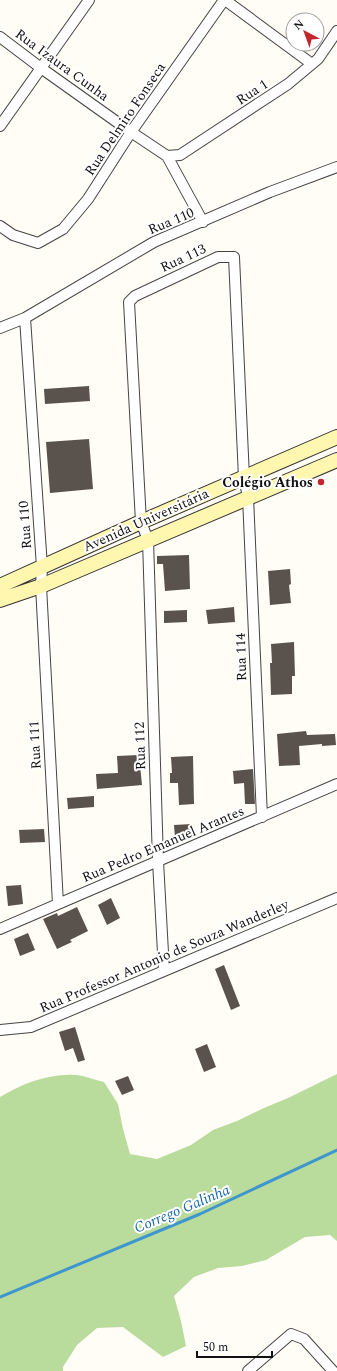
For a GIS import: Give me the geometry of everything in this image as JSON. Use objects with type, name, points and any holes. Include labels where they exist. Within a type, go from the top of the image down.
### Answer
[{"type":"street","points":[[0,126],[89,0]]},
{"type":"street","points":[[225,0],[312,64]]},
{"type":"street","name":"Rua Delmiro Fonseca","points":[[0,226],[14,235],[38,243],[63,229],[88,199],[131,132],[225,0]]},
{"type":"street","name":"Rua 1","points":[[167,156],[180,155],[288,84],[318,59],[337,31]]},
{"type":"street","name":"Rua Izaura Cunha","points":[[0,37],[41,68],[167,156]]},
{"type":"street","points":[[167,156],[203,222]]},
{"type":"street","name":"Rua 110","points":[[0,328],[25,318],[154,242],[270,192],[337,168]]},
{"type":"street","name":"Rua 113","points":[[141,522],[128,302],[135,296],[218,257],[234,257],[244,478],[248,497]]},
{"type":"street","name":"Rua 110","points":[[25,318],[42,567],[41,586]]},
{"type":"street","name":"Avenida Universitária","points":[[0,586],[141,522],[337,437]]},
{"type":"street","name":"Avenida Universitária","points":[[0,600],[41,586],[337,460]]},
{"type":"street","name":"Rua 114","points":[[248,497],[262,817]]},
{"type":"street","name":"Rua 112","points":[[141,522],[148,540],[158,861],[164,971]]},
{"type":"street","name":"Rua 111","points":[[41,586],[58,904]]},
{"type":"street","name":"Rua Pedro Emanuel Arantes","points":[[0,928],[337,784]]},
{"type":"street","name":"Rua Professor Antonio de Souza Wanderley","points":[[0,1030],[31,1027],[337,898]]},
{"type":"street","points":[[248,1371],[291,1334],[304,1339],[333,1371]]},
{"type":"green space","points":[[337,1074],[337,1241],[330,1235],[305,1237],[266,1260],[242,1266],[218,1268],[194,1277],[174,1296],[186,1346],[163,1357],[123,1327],[97,1328],[77,1345],[63,1367],[63,1371],[0,1371],[0,1097],[27,1083],[47,1077],[77,1075],[104,1082],[118,1104],[130,1154],[157,1159],[191,1145],[213,1130],[288,1098]]},
{"type":"building","points":[[89,386],[90,401],[45,404],[44,389]]},
{"type":"building","points":[[89,439],[93,489],[50,493],[46,442]]},
{"type":"building","points":[[189,555],[190,589],[165,591],[163,564],[157,564],[157,556]]},
{"type":"building","points":[[290,569],[291,584],[289,585],[291,603],[270,605],[268,571]]},
{"type":"building","points":[[234,607],[235,622],[208,624],[206,610]]},
{"type":"building","points":[[187,610],[187,622],[164,623],[164,611]]},
{"type":"building","points":[[294,642],[295,676],[292,676],[292,694],[271,695],[271,644]]},
{"type":"building","points":[[306,731],[307,735],[335,734],[336,745],[322,746],[322,744],[299,746],[300,765],[279,766],[277,734]]},
{"type":"building","points":[[139,755],[142,785],[97,789],[96,774],[118,773],[117,756]]},
{"type":"building","points":[[193,756],[194,804],[179,805],[178,783],[170,783],[170,773],[172,773],[171,757]]},
{"type":"building","points":[[253,769],[255,804],[245,804],[244,783],[234,784],[233,771]]},
{"type":"building","points":[[94,796],[94,807],[68,809],[67,798]]},
{"type":"building","points":[[192,824],[192,837],[175,838],[174,825]]},
{"type":"building","points":[[44,829],[45,842],[20,843],[19,830]]},
{"type":"building","points":[[21,885],[23,904],[8,906],[6,886]]},
{"type":"building","points":[[111,898],[120,918],[107,925],[98,905]]},
{"type":"building","points":[[77,907],[88,931],[70,940],[72,942],[57,949],[43,919],[57,913],[58,916]]},
{"type":"building","points":[[28,933],[35,950],[20,956],[14,939]]},
{"type":"building","points":[[224,965],[240,1006],[231,1010],[215,969]]},
{"type":"building","points":[[75,1027],[85,1060],[78,1062],[73,1048],[65,1051],[59,1032]]},
{"type":"building","points":[[207,1044],[216,1067],[204,1072],[195,1049]]},
{"type":"building","points":[[128,1076],[134,1090],[122,1095],[115,1081]]},
{"type":"waterway","name":"Corrego Galinha","points":[[0,1297],[200,1214],[337,1150]]},
{"type":"place","name":"Colégio Athos","points":[[321,482]]}]
